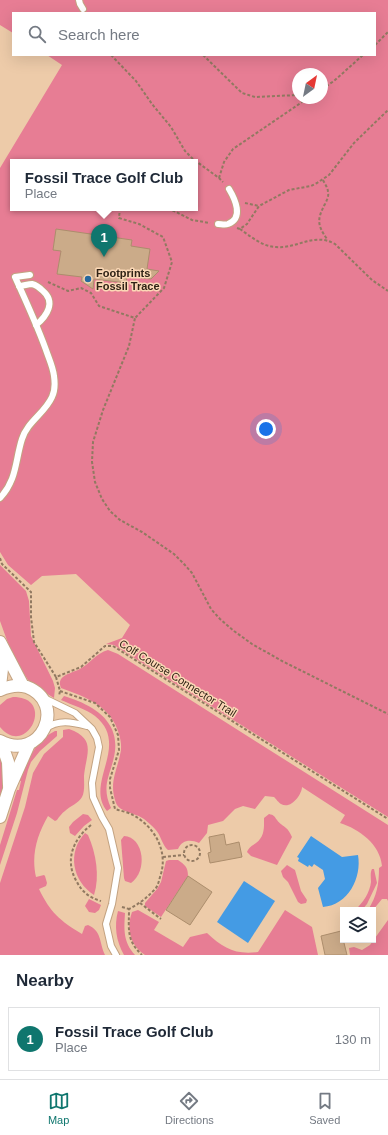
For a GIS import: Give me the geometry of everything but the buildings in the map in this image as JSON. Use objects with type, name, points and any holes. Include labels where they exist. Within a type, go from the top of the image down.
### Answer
[{"type":"street","points":[[0,643],[23,686]]},
{"type":"street","points":[[0,643],[2,669],[0,686]]},
{"type":"street","points":[[0,690],[15,685],[32,689],[40,696],[47,712],[47,720],[44,730],[38,738],[29,744],[15,746],[0,742]]},
{"type":"street","points":[[0,742],[8,762],[9,789]]},
{"type":"street","points":[[0,817],[9,789],[29,744]]},
{"type":"lane","points":[[79,0],[83,9]]},
{"type":"lane","points":[[218,224],[228,224],[236,215],[238,207],[229,189]]},
{"type":"lane","points":[[0,498],[7,491],[14,476],[22,438],[32,420],[51,399],[54,391],[54,377],[36,325],[15,277],[30,275]]},
{"type":"lane","points":[[20,286],[32,284],[46,294],[49,300],[49,308],[45,318],[36,325]]},
{"type":"lane","points":[[40,696],[75,713],[94,733],[99,747],[92,783],[93,797],[109,829],[118,868],[112,904],[106,924],[111,946],[116,955]]},
{"type":"lane","points":[[44,730],[54,723],[59,722],[89,726]]},
{"type":"path","points":[[376,44],[388,32]]},
{"type":"path","points":[[112,56],[136,81],[170,127],[185,151],[193,159]]},
{"type":"path","points":[[203,56],[242,93],[255,98],[292,95]]},
{"type":"path","points":[[328,84],[362,56]]},
{"type":"path","points":[[220,178],[224,162],[233,149],[299,104]]},
{"type":"path","points":[[240,229],[247,224],[259,206],[289,190],[311,186],[323,180],[334,170],[364,132],[388,110]]},
{"type":"path","points":[[198,163],[220,178],[229,189],[246,204],[259,206]]},
{"type":"path","points":[[323,180],[328,193],[328,198],[318,222],[319,227],[328,240]]},
{"type":"path","points":[[120,211],[120,218],[139,224],[163,237],[172,262],[164,288],[135,318],[129,346],[103,410],[93,442],[92,462],[94,482],[102,500],[110,511],[120,520],[148,536],[174,554],[192,573],[211,609],[220,620],[234,631],[252,644],[277,658],[388,714]]},
{"type":"path","points":[[174,211],[192,220],[240,229],[268,246],[283,247],[312,240],[328,240],[335,244],[372,280],[388,291]]},
{"type":"path","points":[[30,275],[68,291],[81,288],[91,293],[99,306],[135,318]]},
{"type":"path","points":[[0,558],[2,564],[31,592],[31,616],[34,642],[56,677],[60,691],[58,699]]},
{"type":"path","name":"Colf Course Connector Trail","points":[[56,677],[81,667],[106,646],[113,646],[388,819]]},
{"type":"path","points":[[60,691],[95,704],[110,717],[118,735],[119,750],[110,779],[110,788],[115,809]]},
{"type":"path","points":[[112,812],[115,809]]},
{"type":"path","points":[[115,809],[133,815],[152,829],[162,846],[163,857],[163,870],[156,887],[140,904],[129,909],[122,907]]},
{"type":"path","points":[[91,825],[82,832],[74,846],[71,855],[71,874],[82,890],[94,899],[101,901]]},
{"type":"path","points":[[191,845],[196,846],[199,850],[198,858],[194,860],[187,859],[184,855],[186,847],[191,845]]},
{"type":"path","points":[[163,857],[184,855]]},
{"type":"path","points":[[140,904],[161,918]]},
{"type":"path","points":[[129,909],[128,936],[136,949],[142,955]]},
{"type":"shaded area","points":[[0,0],[388,0],[388,817],[114,645],[106,644],[122,638],[130,625],[76,574],[42,576],[31,585],[8,565],[0,552],[0,168],[62,65],[48,56],[376,56],[376,12],[12,12],[12,32],[0,25]]},
{"type":"shaded area","points":[[0,565],[26,591],[29,601],[31,636],[53,681],[55,688],[54,698],[28,680],[13,657],[0,621]]},
{"type":"shaded area","points":[[108,650],[118,654],[388,825],[388,901],[387,899],[382,899],[375,907],[370,907],[378,885],[379,868],[382,866],[373,844],[361,833],[340,823],[345,815],[302,787],[298,797],[288,805],[281,804],[274,797],[265,796],[255,809],[243,806],[235,809],[223,821],[208,825],[207,833],[199,843],[187,841],[184,842],[178,849],[168,850],[157,831],[147,821],[124,810],[116,803],[113,784],[121,752],[121,742],[115,724],[110,716],[88,699],[61,688],[61,679],[69,673],[82,668]]},
{"type":"shaded area","points":[[64,696],[86,705],[100,714],[106,720],[114,733],[114,759],[107,785],[108,800],[111,808],[107,811],[101,800],[100,788],[109,751],[109,739],[105,727],[95,716],[83,709],[61,700]]},
{"type":"shaded area","points":[[13,697],[26,700],[33,706],[35,715],[33,724],[27,732],[19,736],[10,735],[0,727],[0,705],[7,699]]},
{"type":"shaded area","points":[[69,729],[78,733],[87,742],[88,754],[84,776],[84,792],[81,799],[64,812],[57,820],[55,821],[48,816],[36,845],[34,861],[36,877],[45,876],[47,883],[46,886],[39,889],[47,904],[56,915],[82,934],[85,926],[88,925],[93,927],[100,937],[105,955],[0,955],[0,883],[25,807],[33,773],[44,754],[63,737],[63,730]]},
{"type":"shaded area","points":[[57,731],[57,736],[40,751],[31,762],[17,813],[0,865],[0,845],[17,790],[19,790],[21,781],[19,781],[32,752],[42,740]]},
{"type":"shaded area","points":[[0,756],[4,777],[0,798]]},
{"type":"shaded area","points":[[83,814],[88,815],[92,820],[75,836],[70,833],[69,827]]},
{"type":"shaded area","points":[[269,814],[274,816],[279,823],[287,828],[292,837],[277,865],[251,856],[247,852],[261,837],[264,818]]},
{"type":"shaded area","points":[[85,833],[88,835],[91,842],[95,857],[97,880],[94,895],[81,882],[74,866],[76,849],[79,841]]},
{"type":"shaded area","points":[[124,836],[131,838],[136,842],[141,855],[142,863],[140,871],[131,883],[125,881],[124,878],[121,840]]},
{"type":"shaded area","points":[[178,860],[183,863],[187,868],[188,876],[161,917],[145,906],[145,903],[161,882],[166,861]]},
{"type":"shaded area","points":[[287,865],[295,870],[301,891],[307,900],[306,903],[301,904],[298,902],[288,882],[283,877],[281,871]]},
{"type":"shaded area","points":[[372,869],[374,869],[377,883],[367,904],[364,907],[358,907],[368,893],[371,882]]},
{"type":"shaded area","points":[[89,899],[101,905],[99,910],[95,913],[89,912],[85,906]]},
{"type":"shaded area","points":[[138,910],[159,922],[154,930],[183,947],[190,937],[207,933],[218,943],[230,949],[250,953],[258,952],[285,910],[312,927],[318,955],[145,955],[133,941],[129,924],[132,912]]},
{"type":"shaded area","points":[[118,911],[125,913],[126,940],[135,955],[124,955],[119,944],[116,928]]},
{"type":"shaded area","points":[[388,920],[388,955],[350,955],[349,948],[354,947],[362,950],[371,943],[376,943],[376,937]]},
{"type":"water","points":[[311,836],[342,857],[358,855],[358,873],[351,889],[346,896],[332,905],[323,907],[318,888],[325,879],[323,870],[314,864],[312,867],[309,865],[308,867],[298,861],[299,858],[297,857]]},
{"type":"water","points":[[244,881],[275,901],[248,943],[217,922]]},
{"type":"place","name":"Fossil Trace Golf Club","points":[[104,257]]},
{"type":"place","name":"Footprints Fossil Trace","points":[[88,279]]}]
